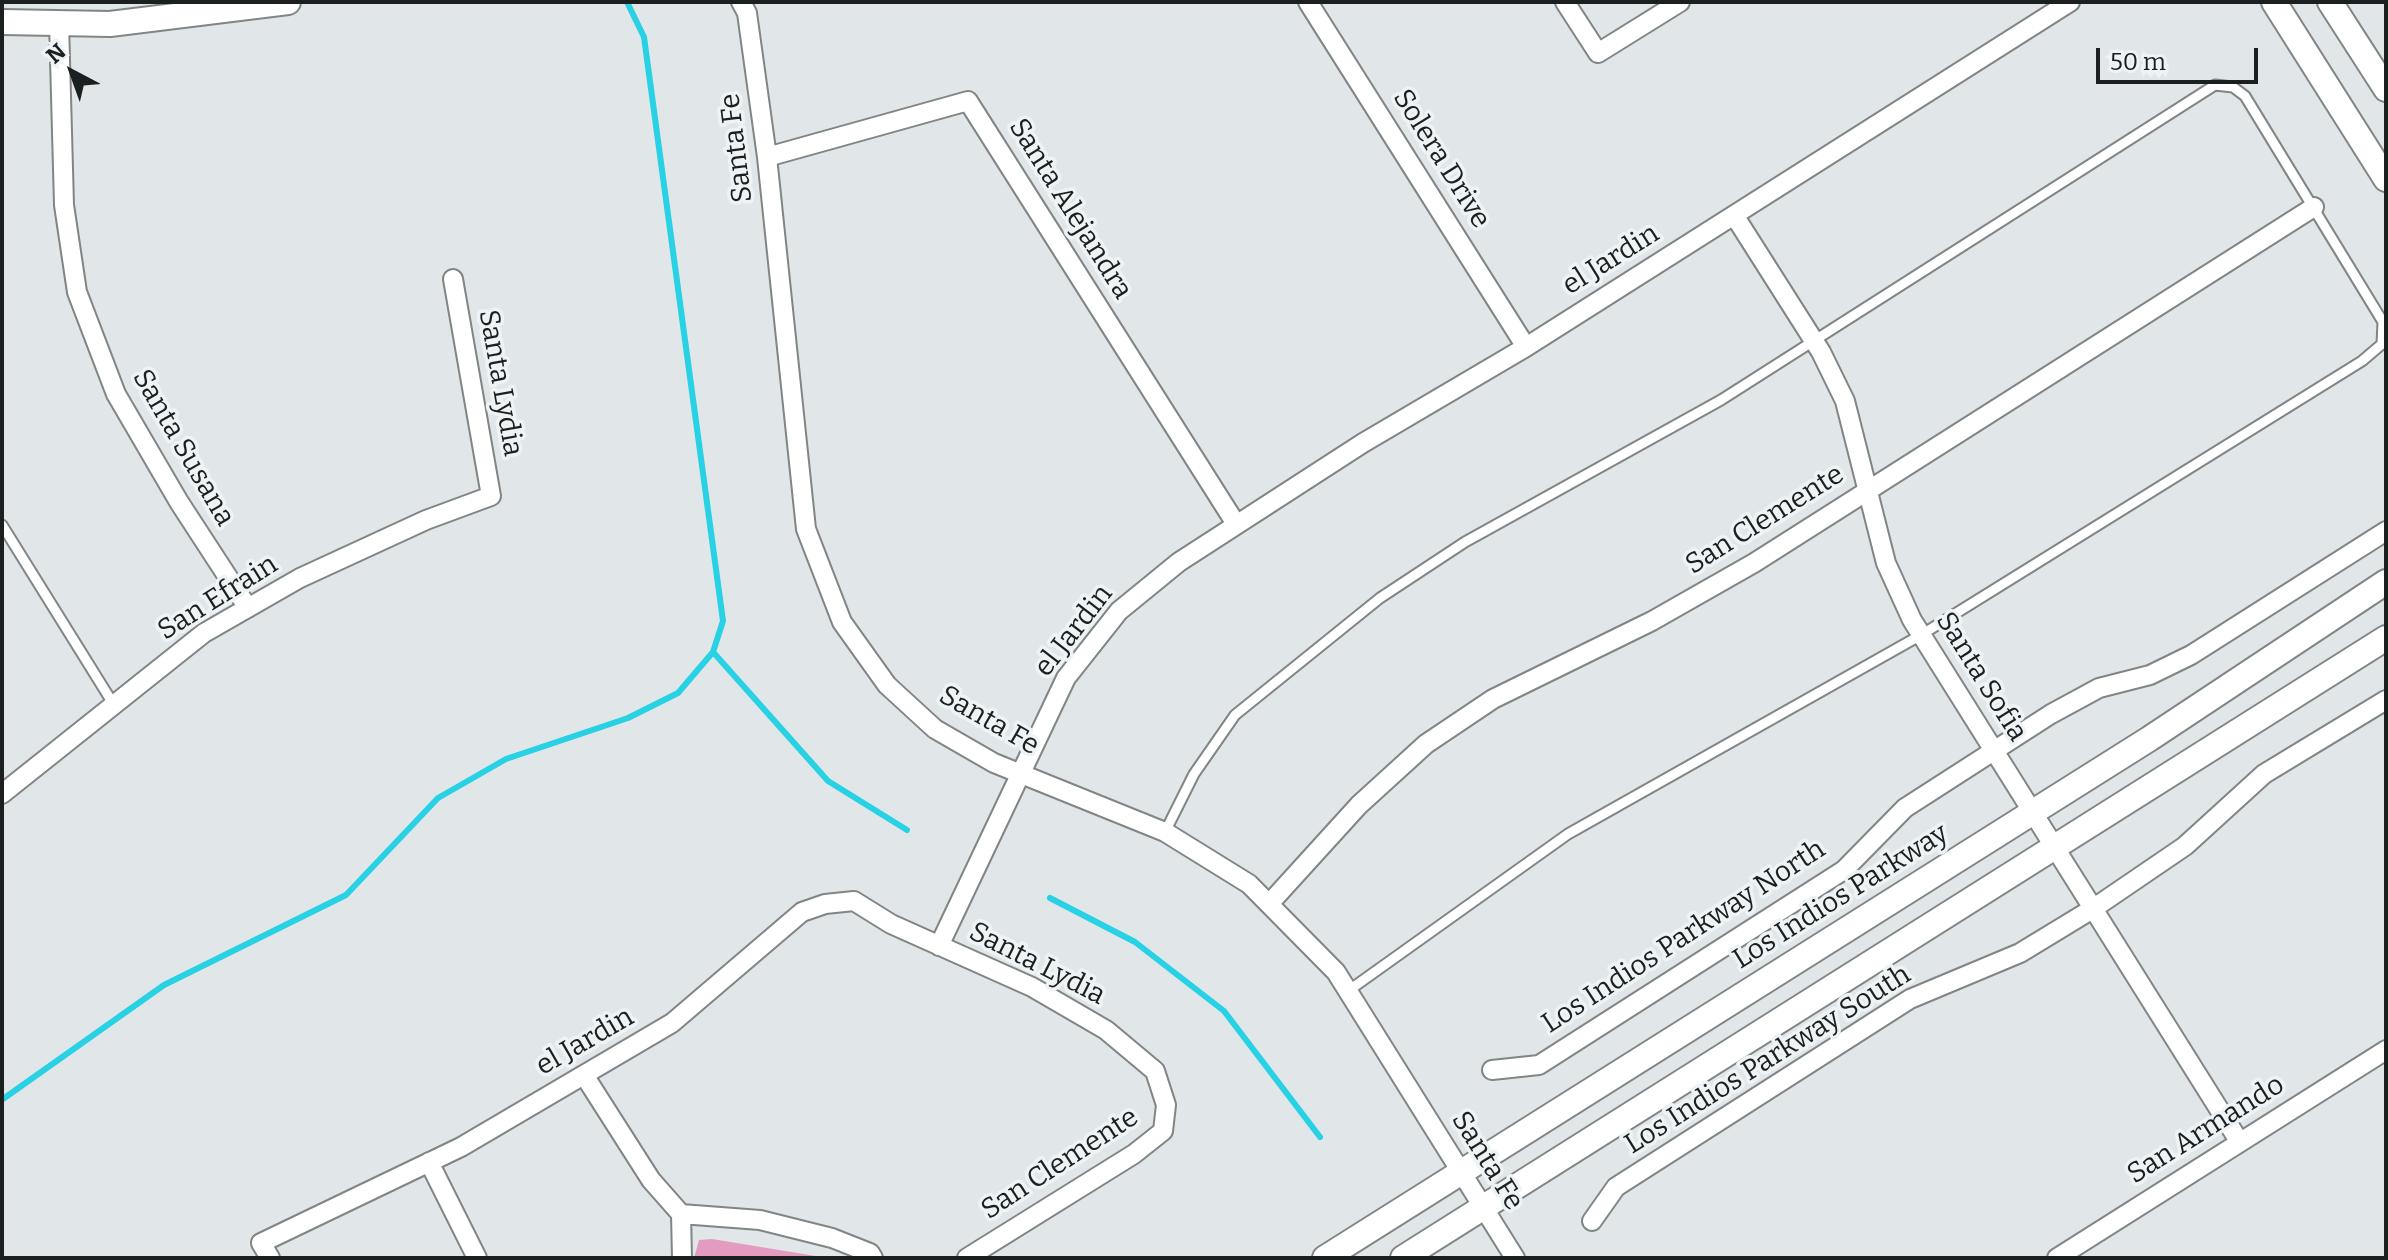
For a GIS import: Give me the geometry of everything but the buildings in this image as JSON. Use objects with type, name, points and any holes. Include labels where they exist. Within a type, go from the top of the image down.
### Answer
[{"type":"street","points":[[2,22],[110,24],[288,2]]},
{"type":"street","name":"Santa Fe","points":[[741,2],[747,13],[767,157],[806,529],[842,622],[887,685],[935,729],[1019,773],[1165,832],[1249,884],[1336,972],[1515,1258]]},
{"type":"street","name":"Solera Drive","points":[[1308,2],[1526,347]]},
{"type":"street","points":[[1565,2],[1598,53],[1680,2]]},
{"type":"street","name":"el Jardin","points":[[266,1251],[672,1023],[802,912],[825,904],[854,901],[891,924],[939,946],[1066,678],[1119,611],[1179,562],[1236,524],[1363,443],[1526,347],[2070,2]]},
{"type":"street","points":[[2274,2],[2386,179]]},
{"type":"street","points":[[2330,2],[2386,89]]},
{"type":"street","name":"Santa Susana","points":[[59,23],[64,205],[77,292],[116,394],[179,502],[248,608]]},
{"type":"street","name":"Santa Alejandra","points":[[767,157],[968,101],[1236,524]]},
{"type":"street","name":"San Clemente","points":[[1269,904],[1359,805],[1426,744],[1493,699],[1665,614],[1870,489],[2314,207]]},
{"type":"street","name":"Santa Sofia","points":[[1734,215],[1815,342],[1845,401],[1870,489],[1886,563],[1921,635],[2056,845],[2239,1141]]},
{"type":"street","name":"Santa Lydia","points":[[453,279],[491,496]]},
{"type":"street","name":"San Efrain","points":[[2,794],[204,633],[300,578],[426,520],[491,496]]},
{"type":"street","name":"Los Indios Parkway North","points":[[1492,1070],[1539,1065],[1844,870],[1905,808],[1994,750],[2099,688],[2150,675],[2191,655],[2386,531]]},
{"type":"street","name":"Los Indios Parkway","points":[[1325,1258],[2033,812],[2386,582]]},
{"type":"street","points":[[1403,1258],[2386,638]]},
{"type":"street","name":"Los Indios Parkway South","points":[[1592,1221],[1616,1187],[1910,999],[2020,953],[2094,908],[2185,846],[2264,774],[2386,700]]},
{"type":"street","name":"Santa Lydia","points":[[939,946],[1032,987],[1106,1030],[1155,1071],[1166,1105]]},
{"type":"street","name":"San Armando","points":[[2057,1258],[2386,1050]]},
{"type":"street","points":[[584,1075],[651,1180],[681,1214],[682,1258]]},
{"type":"street","name":"San Clemente","points":[[967,1258],[1134,1154],[1163,1131],[1166,1105]]},
{"type":"street","points":[[429,1162],[477,1258]]},
{"type":"street","points":[[681,1214],[760,1220],[832,1238],[873,1258]]},
{"type":"lane","points":[[1165,832],[1194,774],[1235,715],[1380,598],[1465,542],[1721,400],[2215,85],[2233,87],[2245,96],[2383,322],[2382,344],[2362,361],[1921,635],[1568,834],[1348,991]]},
{"type":"lane","points":[[2,525],[114,705]]},
{"type":"shaded area","points":[[712,1239],[828,1258],[694,1258],[699,1240]]},
{"type":"waterway","points":[[3,1099],[164,985],[346,895],[438,798],[506,759],[628,718],[678,693],[713,652],[723,621],[644,37],[627,2]]},
{"type":"waterway","points":[[713,652],[828,781],[907,830]]},
{"type":"waterway","points":[[1050,898],[1135,942],[1224,1011],[1320,1137]]}]
